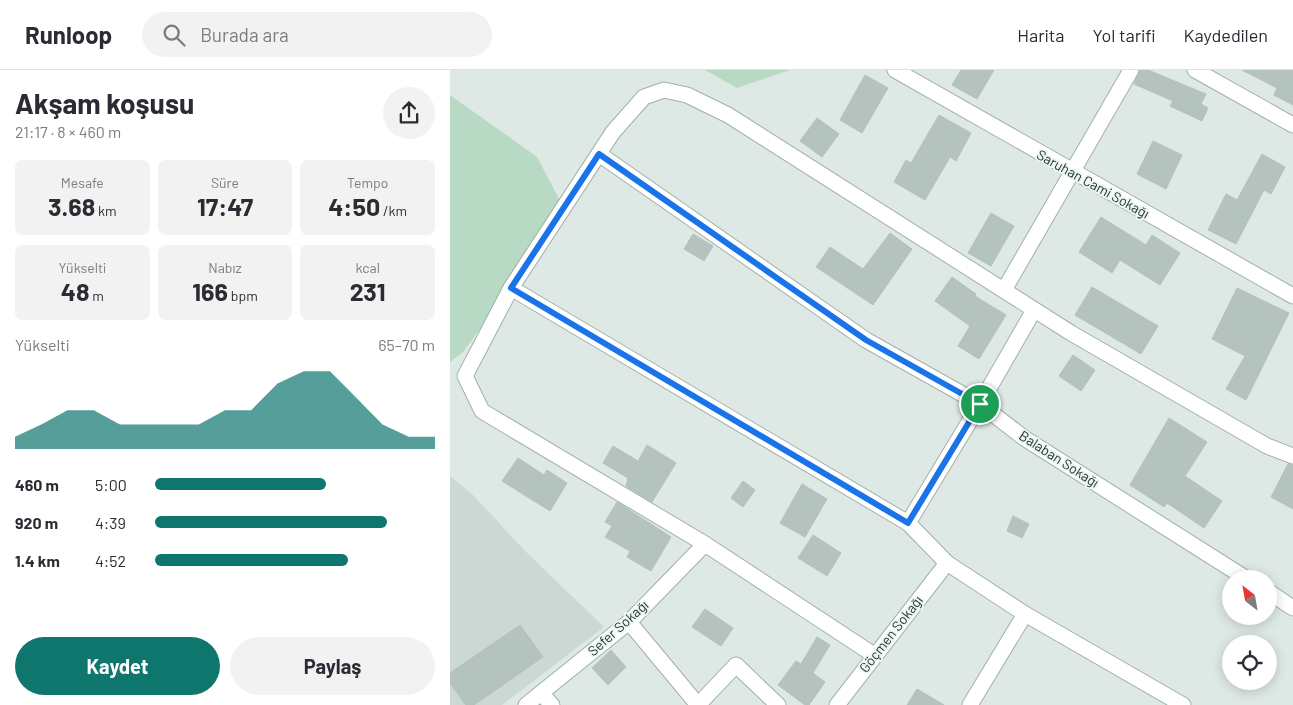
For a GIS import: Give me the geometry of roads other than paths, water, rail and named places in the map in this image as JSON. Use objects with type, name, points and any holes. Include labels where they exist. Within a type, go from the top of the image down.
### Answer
[{"type":"street","name":"Saruhan Cami Sokağı","points":[[895,70],[1073,173],[1293,296]]},
{"type":"street","points":[[1004,290],[1131,70]]},
{"type":"street","points":[[1195,70],[1293,125]]},
{"type":"street","points":[[874,655],[705,544],[482,411],[465,376],[511,288],[613,132],[644,97],[664,90],[687,95],[728,115],[783,148],[1079,338],[1258,441],[1293,456]]},
{"type":"street","name":"Balaban Sokağı","points":[[599,154],[866,340],[980,404],[1024,438],[1233,570]]},
{"type":"street","points":[[511,288],[908,523],[947,563],[1026,614],[1183,705]]},
{"type":"street","points":[[908,523],[1034,310]]},
{"type":"street","name":"Sefer Sokağı","points":[[526,705],[629,622],[705,544]]},
{"type":"street","name":"Göçmen Sokağı","points":[[837,705],[947,563]]},
{"type":"street","points":[[1278,598],[1293,608]]},
{"type":"street","points":[[970,705],[1026,614]]},
{"type":"street","points":[[629,622],[698,705],[736,665],[778,705]]},
{"type":"street","points":[[541,693],[552,705]]}]
